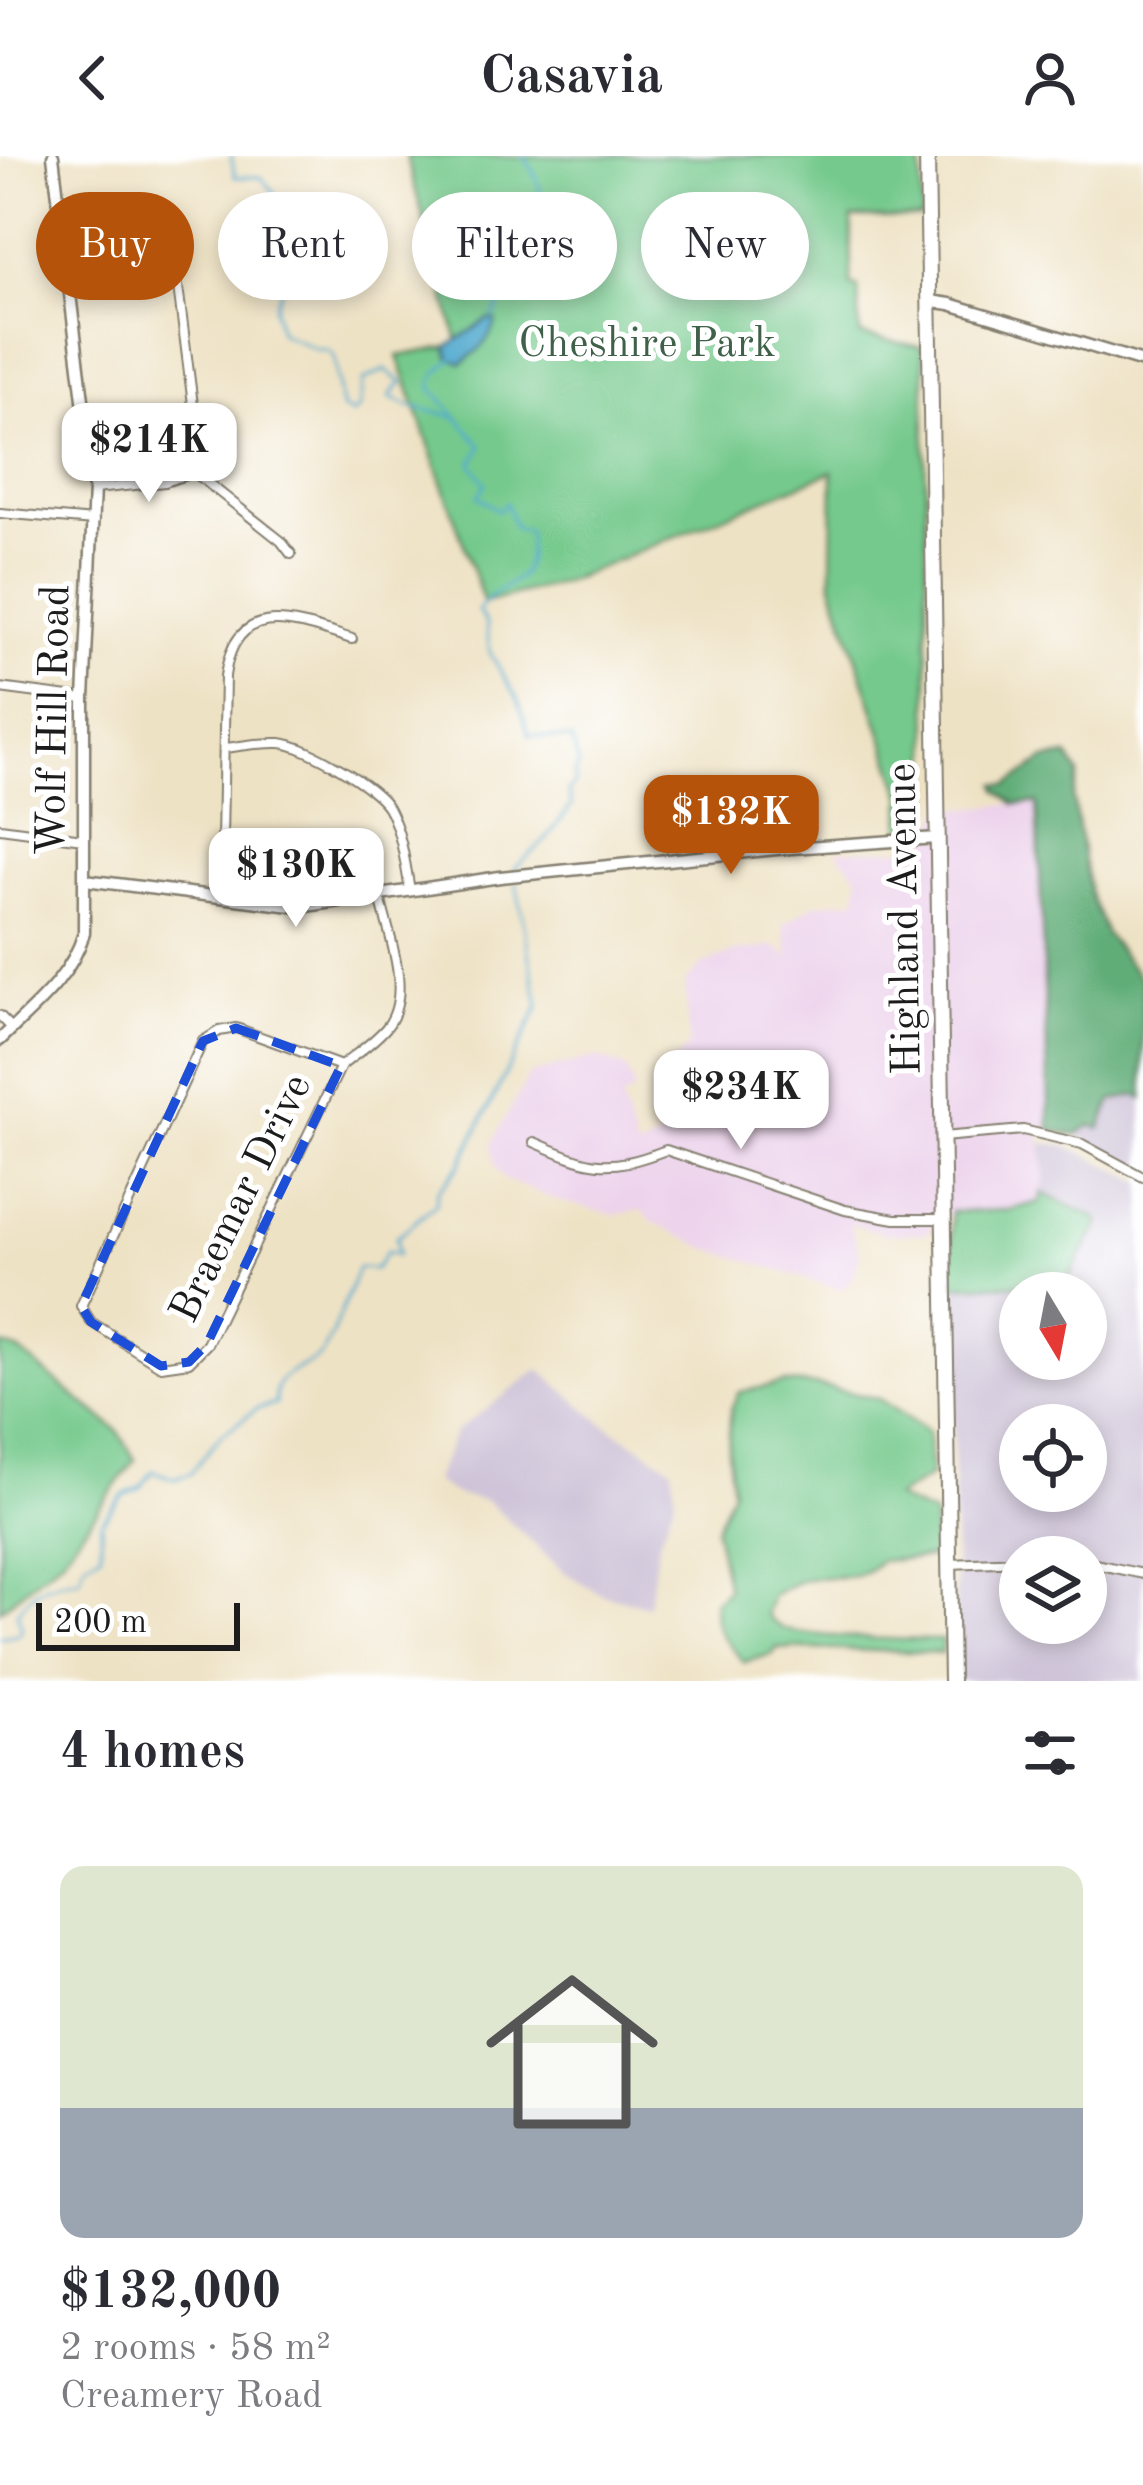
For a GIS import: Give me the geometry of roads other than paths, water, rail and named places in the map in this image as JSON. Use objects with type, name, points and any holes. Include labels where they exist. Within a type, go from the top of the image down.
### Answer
[{"type":"highway","name":"Highland Avenue","points":[[927,156],[951,1681]]},
{"type":"street","name":"Wolf Hill Road","points":[[52,156],[56,192]]},
{"type":"street","name":"Wolf Hill Road","points":[[0,1040],[61,980],[84,934],[84,698],[94,489],[70,300]]},
{"type":"street","points":[[180,300],[198,444],[194,472]]},
{"type":"street","points":[[930,301],[1143,362]]},
{"type":"street","points":[[94,489],[165,482],[194,472]]},
{"type":"street","points":[[194,472],[279,539],[291,554]]},
{"type":"street","points":[[0,513],[94,521]]},
{"type":"street","points":[[221,896],[225,676],[227,656],[238,634],[250,624],[292,621],[352,639]]},
{"type":"street","points":[[0,688],[84,698]]},
{"type":"street","points":[[224,748],[281,743],[301,747],[364,785],[387,803],[399,835],[410,892]]},
{"type":"street","points":[[0,828],[83,839]]},
{"type":"street","points":[[85,880],[300,907],[522,875],[937,838]]},
{"type":"street","name":"Braemar Drive","points":[[341,1066],[236,1028],[219,1030],[203,1041],[81,1306],[92,1322],[161,1366],[189,1362],[208,1344],[341,1066],[388,1026],[397,1006],[399,986],[380,897]]},
{"type":"street","points":[[0,1016],[12,1028]]},
{"type":"street","points":[[942,1137],[1023,1130],[1082,1144],[1143,1177]]},
{"type":"street","points":[[534,1142],[587,1166],[636,1161],[666,1150],[845,1210],[896,1219],[943,1219]]},
{"type":"street","points":[[950,1564],[999,1562]]},
{"type":"street","points":[[1107,1566],[1143,1574]]},
{"type":"water","points":[[489,319],[496,320],[494,326],[478,349],[462,363],[449,357],[447,347]]},
{"type":"waterway","points":[[231,156],[235,177],[261,177],[280,205],[284,273],[275,306],[280,333],[328,350],[334,357],[341,408],[352,414],[359,408],[363,381],[385,370],[402,382],[390,396],[409,406],[457,417],[482,446],[472,464],[486,484],[478,496],[499,511],[506,503],[515,528],[528,531],[521,574],[478,611],[486,623],[490,653],[518,700],[529,735],[572,740],[579,765],[568,791],[572,805],[515,873]]},
{"type":"waterway","points":[[523,156],[540,192]]},
{"type":"waterway","points":[[493,317],[502,300]]},
{"type":"waterway","points":[[453,358],[435,375],[431,387],[455,415]]},
{"type":"waterway","points":[[0,1637],[18,1634],[22,1629],[17,1612],[38,1590],[80,1578],[84,1563],[101,1553],[101,1522],[123,1495],[140,1488],[153,1471],[175,1479],[190,1474],[220,1436],[258,1408],[276,1404],[283,1378],[325,1350],[358,1268],[375,1269],[387,1251],[398,1255],[396,1238],[436,1204],[437,1192],[460,1165],[539,1006],[516,882]]},
{"type":"park label","name":"Cheshire Park","points":[[647,345]]}]
